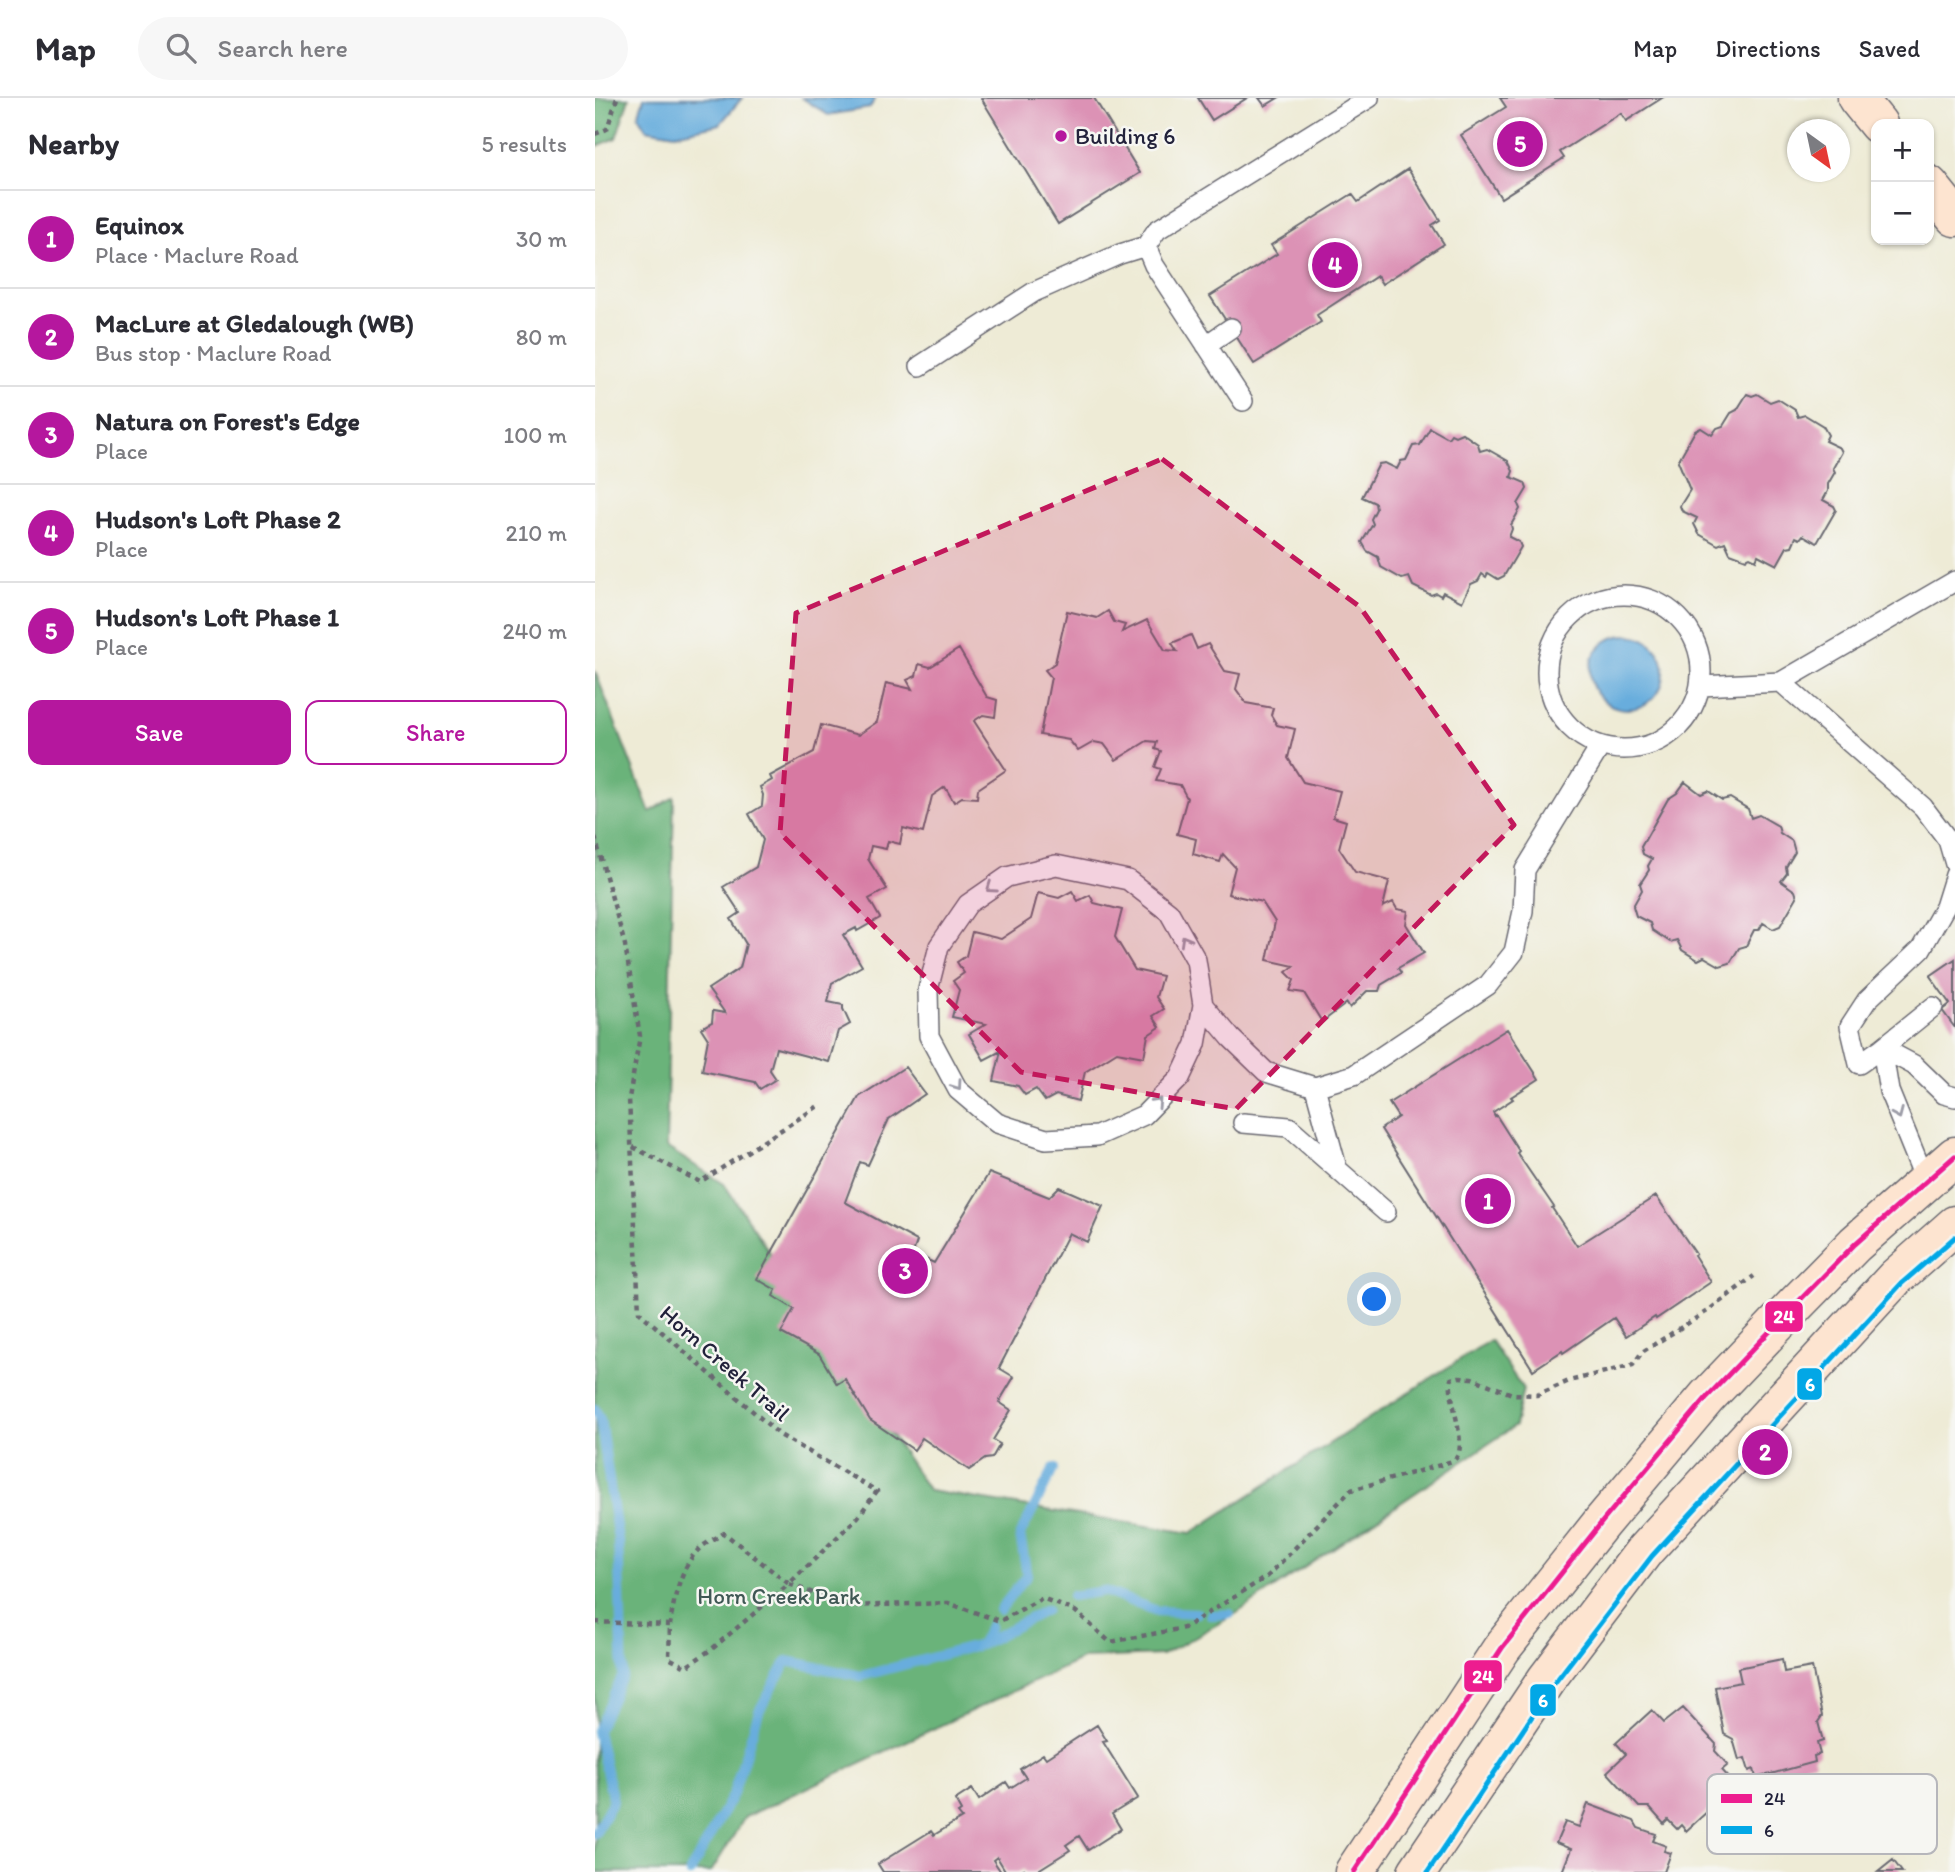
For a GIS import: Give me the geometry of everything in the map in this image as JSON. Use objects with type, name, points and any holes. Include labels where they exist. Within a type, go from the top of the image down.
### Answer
[{"type":"main road","points":[[1857,98],[1874,119]]},
{"type":"main road","points":[[1934,191],[1955,217]]},
{"type":"main road","points":[[1354,1872],[1502,1648],[1602,1521],[1707,1397],[1787,1313],[1854,1244],[1955,1156]]},
{"type":"main road","points":[[1417,1872],[1546,1680],[1644,1550],[1895,1278],[1955,1225]]},
{"type":"lane","points":[[919,366],[1034,292],[1120,254],[1146,246],[1157,230],[1369,98]]},
{"type":"lane","points":[[1146,246],[1154,265],[1243,401]]},
{"type":"lane","points":[[1206,345],[1231,328]]},
{"type":"lane","points":[[1701,686],[1781,682],[1955,580]]},
{"type":"lane","points":[[1623,593],[1655,600],[1682,619],[1699,648],[1701,686],[1683,724],[1645,748],[1600,747],[1566,726],[1550,699],[1545,664],[1558,629],[1589,601],[1623,593]]},
{"type":"lane","points":[[1781,682],[1923,807],[1948,840],[1955,864]]},
{"type":"lane","points":[[1203,1005],[1196,1044],[1180,1078],[1144,1115],[1097,1136],[1046,1139],[997,1123],[958,1090],[929,1036],[928,990],[939,946],[968,904],[1007,877],[1056,865],[1128,880],[1169,912],[1196,960],[1203,1005],[1231,1038],[1266,1072],[1315,1087],[1354,1074],[1488,985],[1514,952],[1523,911],[1525,870],[1600,747]]},
{"type":"lane","points":[[1933,1007],[1859,1064],[1850,1026],[1867,1000],[1921,949],[1945,907],[1955,876]]},
{"type":"lane","points":[[1882,1048],[1914,1065],[1944,1094],[1955,1097]]},
{"type":"lane","points":[[1882,1048],[1889,1091],[1926,1182]]},
{"type":"lane","points":[[1315,1087],[1337,1168]]},
{"type":"lane","points":[[1243,1123],[1289,1127],[1386,1212]]},
{"type":"path","points":[[595,134],[607,129],[617,98]]},
{"type":"path","name":"Horn Creek Trail","points":[[595,837],[625,945],[640,1036],[629,1098],[639,1312],[780,1435],[877,1491],[858,1517],[789,1584],[713,1648],[686,1667],[669,1658],[675,1594],[687,1567],[700,1548],[725,1533],[789,1584],[847,1606],[948,1603],[1000,1620],[1042,1598],[1075,1611],[1110,1642],[1184,1628],[1268,1576],[1351,1490],[1454,1459],[1460,1452],[1461,1443],[1450,1390],[1451,1380],[1459,1377],[1472,1378],[1512,1394],[1537,1395],[1569,1381],[1633,1365],[1642,1352],[1709,1310],[1754,1276]]},
{"type":"path","points":[[632,1147],[700,1182],[820,1105]]},
{"type":"path","points":[[595,1622],[670,1625]]},
{"type":"highlighted area","points":[[1162,459],[1360,607],[1514,825],[1236,1109],[1021,1072],[780,833],[796,613]]},
{"type":"green space","points":[[595,98],[629,98],[616,138],[595,147]]},
{"type":"green space","name":"Horn Creek Park","points":[[595,671],[650,812],[674,797],[666,1147],[724,1184],[929,1491],[1191,1533],[1490,1340],[1523,1389],[1515,1426],[1234,1615],[1162,1655],[1084,1658],[745,1817],[711,1872],[595,1872]]},
{"type":"water","points":[[644,98],[742,98],[720,124],[675,134],[646,129],[638,116]]},
{"type":"water","points":[[802,98],[875,98],[870,108],[828,115]]},
{"type":"water","points":[[1620,635],[1634,635],[1648,641],[1658,651],[1664,672],[1658,693],[1648,703],[1634,709],[1620,709],[1606,703],[1596,693],[1590,679],[1590,665],[1596,651],[1606,641]]},
{"type":"building","name":"Building 6","points":[[981,98],[1094,98],[1140,173],[1058,224]]},
{"type":"building","points":[[1198,98],[1247,98],[1212,120]]},
{"type":"building","points":[[1259,98],[1278,98],[1265,106]]},
{"type":"building","points":[[1500,98],[1662,98],[1626,121],[1621,113],[1560,152],[1564,158],[1501,198],[1461,135],[1506,107]]},
{"type":"building","points":[[1408,169],[1440,220],[1432,225],[1444,244],[1382,284],[1377,276],[1317,315],[1321,322],[1254,364],[1210,296],[1277,254],[1271,245],[1352,194],[1358,202]]},
{"type":"building","points":[[1747,394],[1757,394],[1770,402],[1778,399],[1795,410],[1798,417],[1805,415],[1823,426],[1828,435],[1825,441],[1840,448],[1842,452],[1833,468],[1835,472],[1823,500],[1836,510],[1817,543],[1803,535],[1800,539],[1796,537],[1777,565],[1758,555],[1756,560],[1730,553],[1725,542],[1718,545],[1699,534],[1694,524],[1697,518],[1682,511],[1680,506],[1690,490],[1678,461],[1695,431],[1701,428],[1712,435],[1717,428],[1723,426],[1731,413],[1737,410]]},
{"type":"building","points":[[1430,428],[1448,438],[1451,434],[1455,436],[1462,433],[1478,444],[1480,451],[1487,449],[1508,461],[1513,471],[1511,477],[1525,483],[1527,489],[1518,504],[1520,509],[1511,525],[1509,537],[1519,542],[1521,547],[1504,576],[1498,579],[1488,573],[1486,577],[1482,574],[1478,581],[1471,584],[1462,602],[1443,592],[1441,596],[1436,593],[1431,595],[1413,586],[1409,577],[1402,579],[1381,567],[1378,557],[1367,551],[1362,542],[1373,524],[1371,519],[1376,509],[1375,503],[1362,497],[1379,464],[1385,463],[1397,469],[1401,461],[1406,460],[1413,446],[1420,445]]},
{"type":"building","points":[[1067,611],[1097,618],[1108,611],[1114,622],[1125,625],[1122,632],[1147,620],[1165,650],[1177,651],[1172,643],[1191,635],[1197,649],[1208,644],[1225,671],[1240,674],[1236,689],[1246,703],[1273,708],[1271,715],[1277,725],[1295,729],[1288,758],[1303,782],[1340,791],[1333,817],[1346,821],[1339,848],[1355,872],[1389,881],[1383,907],[1393,902],[1397,909],[1408,911],[1406,924],[1424,953],[1398,968],[1401,973],[1381,985],[1379,991],[1367,991],[1350,1008],[1347,1003],[1322,1022],[1304,993],[1290,991],[1294,980],[1286,972],[1294,966],[1267,960],[1275,922],[1262,902],[1228,894],[1235,867],[1223,854],[1220,862],[1193,854],[1196,839],[1177,834],[1187,798],[1180,785],[1156,781],[1161,769],[1155,767],[1161,751],[1155,749],[1157,742],[1147,741],[1116,760],[1104,744],[1094,742],[1078,751],[1069,740],[1040,735],[1051,677],[1045,670],[1055,663]]},
{"type":"building","points":[[959,649],[987,697],[997,700],[995,717],[983,715],[974,721],[1006,770],[978,789],[977,798],[962,797],[954,802],[945,787],[932,796],[923,833],[903,828],[900,844],[888,841],[886,849],[871,846],[868,859],[887,889],[869,899],[880,918],[857,931],[856,928],[843,935],[862,966],[832,983],[828,1002],[843,1005],[850,1024],[838,1031],[829,1062],[776,1048],[770,1070],[776,1079],[760,1089],[755,1082],[702,1071],[708,1039],[701,1028],[712,1022],[713,1011],[725,1013],[708,989],[740,968],[746,944],[731,919],[740,913],[723,887],[756,867],[763,840],[749,814],[762,806],[763,795],[760,787],[772,780],[770,776],[814,752],[821,725],[858,735],[877,722],[886,683],[912,689],[907,680],[916,676],[919,664],[930,667]]},
{"type":"building","points":[[1685,782],[1701,794],[1708,791],[1722,800],[1730,798],[1748,809],[1751,818],[1759,815],[1778,826],[1780,833],[1792,841],[1795,852],[1781,881],[1795,891],[1797,897],[1780,926],[1773,929],[1763,923],[1759,930],[1754,930],[1746,946],[1739,948],[1730,963],[1720,966],[1704,957],[1698,960],[1682,950],[1677,940],[1670,942],[1652,930],[1650,923],[1636,916],[1633,906],[1642,890],[1640,884],[1652,859],[1643,854],[1641,847],[1668,799],[1677,793]]},
{"type":"building","points":[[1072,891],[1078,901],[1090,895],[1094,903],[1122,910],[1115,937],[1135,970],[1162,976],[1156,997],[1164,1009],[1153,1016],[1160,1027],[1148,1035],[1144,1057],[1117,1052],[1085,1072],[1078,1101],[1056,1095],[1045,1101],[1036,1089],[1025,1095],[1018,1086],[994,1081],[1001,1051],[984,1060],[969,1034],[986,1024],[952,1017],[959,990],[953,981],[964,973],[957,962],[966,956],[972,932],[1001,939],[1031,919],[1038,893],[1059,898]]},
{"type":"building","points":[[1955,959],[1955,1028],[1942,1010],[1950,1004],[1930,976]]},
{"type":"building","points":[[1507,1029],[1539,1079],[1493,1112],[1577,1246],[1656,1196],[1696,1254],[1694,1255],[1711,1282],[1626,1336],[1614,1318],[1533,1370],[1381,1129],[1398,1117],[1389,1103]]},
{"type":"building","points":[[905,1067],[925,1094],[889,1119],[868,1165],[860,1162],[845,1202],[917,1241],[913,1253],[934,1263],[989,1173],[1049,1197],[1059,1187],[1103,1206],[1087,1242],[1069,1233],[999,1368],[1014,1377],[999,1402],[1011,1410],[993,1440],[1000,1444],[992,1458],[985,1459],[969,1470],[922,1438],[914,1450],[870,1420],[845,1379],[837,1384],[819,1354],[781,1333],[794,1309],[773,1296],[776,1290],[757,1279],[859,1097]]},
{"type":"building","points":[[1782,1659],[1784,1672],[1812,1667],[1822,1716],[1818,1722],[1823,1741],[1817,1743],[1820,1754],[1814,1756],[1815,1762],[1771,1774],[1755,1774],[1754,1769],[1749,1771],[1745,1758],[1739,1760],[1733,1739],[1724,1734],[1715,1687],[1741,1682],[1738,1668]]},
{"type":"building","points":[[1683,1708],[1716,1744],[1715,1751],[1728,1765],[1722,1770],[1726,1774],[1707,1774],[1707,1812],[1686,1831],[1681,1825],[1677,1829],[1668,1820],[1664,1824],[1649,1807],[1639,1807],[1607,1772],[1626,1754],[1616,1743],[1652,1710],[1664,1723]]},
{"type":"building","points":[[1097,1725],[1107,1741],[1103,1742],[1138,1798],[1112,1814],[1121,1829],[1088,1850],[1079,1836],[1066,1845],[1070,1850],[1035,1872],[1025,1872],[1024,1869],[1006,1872],[997,1857],[993,1860],[1001,1872],[883,1872],[878,1864],[931,1831],[934,1835],[962,1818],[955,1800],[972,1789],[979,1800],[1006,1782],[1010,1788],[1026,1778],[1020,1769],[1043,1754],[1046,1758]]},
{"type":"building","points":[[1588,1804],[1634,1821],[1638,1828],[1656,1834],[1653,1841],[1666,1846],[1664,1851],[1671,1853],[1664,1872],[1562,1872],[1571,1849],[1556,1843],[1565,1822],[1579,1827]]},
{"type":"building","points":[[1893,1860],[1902,1872],[1878,1872]]},
{"type":"waterway","points":[[595,1409],[600,1419],[618,1540],[623,1675],[597,1731],[613,1801],[595,1833]]},
{"type":"waterway","points":[[1000,1610],[1027,1575],[1020,1535],[1054,1468]]},
{"type":"waterway","points":[[1072,1596],[1104,1591],[1157,1611],[1197,1613]]},
{"type":"waterway","points":[[690,1872],[733,1794],[759,1711],[787,1661],[861,1676],[980,1645],[1046,1610]]},
{"type":"waterway","points":[[1211,1615],[1230,1614]]},
{"type":"waterway","points":[[981,1644],[990,1626]]},
{"type":"transit line","name":"24","points":[[1354,1872],[1502,1648],[1602,1522],[1707,1397],[1796,1304],[1855,1244],[1955,1156]]},
{"type":"transit line","name":"6","points":[[1428,1872],[1553,1685],[1652,1556],[1901,1284],[1955,1237]]},
{"type":"place","name":"Building 6","points":[[1061,136]]},
{"type":"place","name":"Hudson's Loft Phase 1","points":[[1520,144]]},
{"type":"place","name":"Hudson's Loft Phase 2","points":[[1335,265]]},
{"type":"place","name":"Equinox","points":[[1488,1201]]},
{"type":"place","name":"Natura on Forest's Edge","points":[[905,1271]]},
{"type":"place","name":"MacLure at Gledalough (WB)","points":[[1765,1452]]}]
